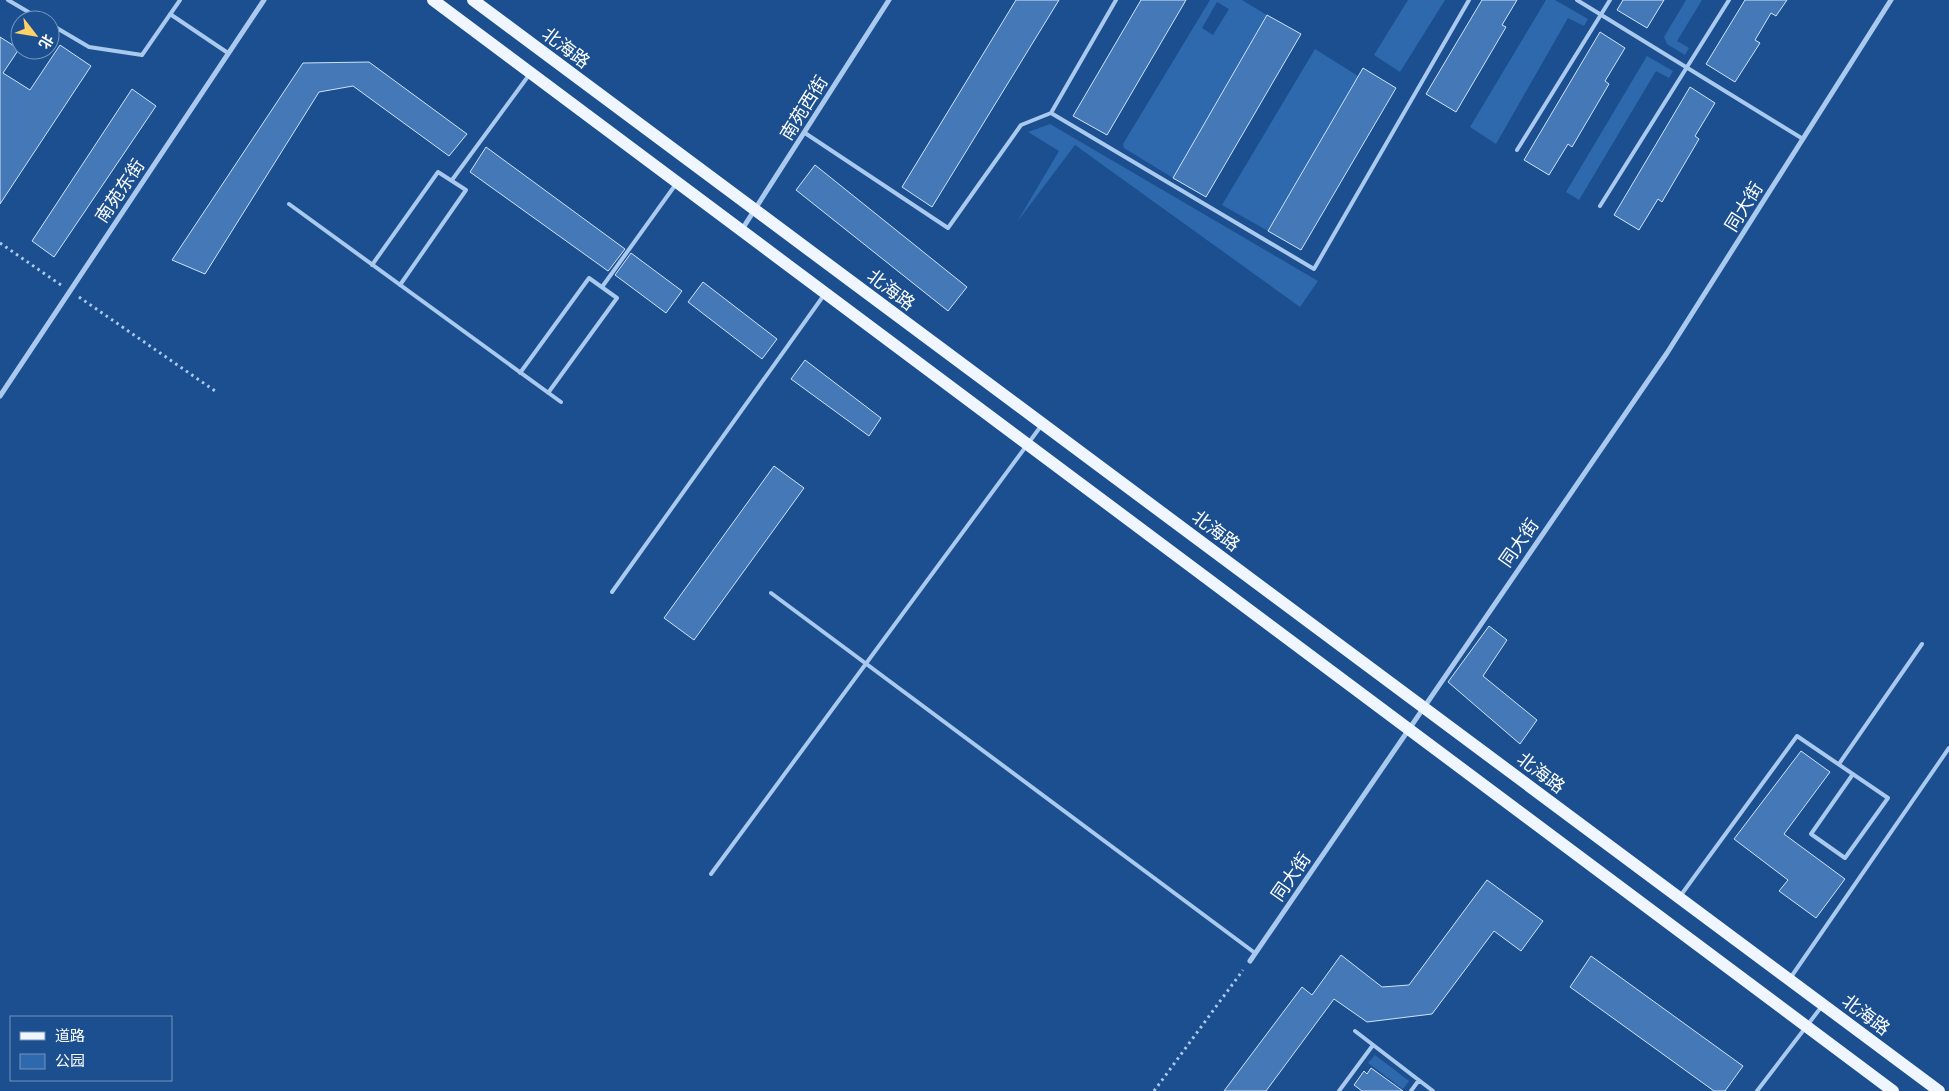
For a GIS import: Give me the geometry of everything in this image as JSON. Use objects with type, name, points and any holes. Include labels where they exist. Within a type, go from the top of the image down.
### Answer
[{"type":"main road","points":[[433,0],[1893,1091]]},
{"type":"main road","name":"北海路","points":[[472,0],[1939,1091]]},
{"type":"street","name":"南苑东街","points":[[0,396],[264,0]]},
{"type":"street","name":"南苑西街","points":[[741,231],[889,0]]},
{"type":"street","name":"同大街","points":[[1250,961],[1668,353],[1891,0]]},
{"type":"lane","points":[[8,0],[25,10]]},
{"type":"lane","points":[[60,30],[88,47],[142,55],[180,0]]},
{"type":"lane","points":[[805,132],[948,228],[1021,125],[1051,113],[1116,0]]},
{"type":"lane","points":[[1051,113],[1314,269],[1469,0]]},
{"type":"lane","points":[[1578,0],[1803,138]]},
{"type":"lane","points":[[1517,150],[1610,0]]},
{"type":"lane","points":[[1600,206],[1729,0]]},
{"type":"lane","points":[[170,14],[228,53]]},
{"type":"lane","points":[[452,180],[530,73]]},
{"type":"lane","points":[[372,265],[438,172],[452,180],[466,190],[400,285]]},
{"type":"lane","points":[[602,287],[677,182]]},
{"type":"lane","points":[[289,204],[561,402]]},
{"type":"lane","points":[[520,373],[589,278],[602,287],[617,298],[548,393]]},
{"type":"lane","points":[[612,592],[826,294]]},
{"type":"lane","points":[[710,874],[1042,424]]},
{"type":"lane","points":[[771,593],[1255,953]]},
{"type":"lane","points":[[1839,764],[1922,644]]},
{"type":"lane","points":[[1679,898],[1798,736],[1888,798],[1845,858],[1811,834],[1853,774]]},
{"type":"lane","points":[[1789,979],[1949,748]]},
{"type":"lane","points":[[1758,1091],[1823,1005]]},
{"type":"lane","points":[[1354,1031],[1433,1091]]},
{"type":"lane","points":[[1339,1091],[1373,1045]]},
{"type":"lane","points":[[1411,1091],[1419,1080]]},
{"type":"path","points":[[0,243],[218,393]]},
{"type":"path","points":[[1154,1091],[1250,961]]},
{"type":"green space","points":[[1210,0],[1242,0],[1267,15],[1173,178],[1124,148],[1123,144]],"holes":[[[1217,2],[1229,9],[1213,35],[1202,28]]]},
{"type":"green space","points":[[1408,0],[1445,0],[1400,72],[1374,55]]},
{"type":"green space","points":[[1546,0],[1555,0],[1588,19],[1584,26],[1568,18],[1496,144],[1470,127]]},
{"type":"green space","points":[[1686,0],[1702,0],[1677,41],[1689,48],[1685,55],[1667,44],[1664,37]]},
{"type":"green space","points":[[1315,49],[1358,76],[1268,231],[1222,205]]},
{"type":"green space","points":[[1647,56],[1673,71],[1669,78],[1656,71],[1579,200],[1566,192]]},
{"type":"green space","points":[[1050,124],[1318,281],[1300,307],[1075,145],[1017,222],[1059,151],[1028,132]]},
{"type":"green space","points":[[1375,1055],[1409,1081],[1403,1089],[1368,1063]]},
{"type":"building","points":[[1016,0],[1059,0],[932,207],[902,187]]},
{"type":"building","points":[[1141,0],[1186,0],[1107,135],[1073,116]]},
{"type":"building","points":[[1482,0],[1517,0],[1502,25],[1506,27],[1456,112],[1426,94]]},
{"type":"building","points":[[1623,0],[1664,0],[1647,28],[1617,10]]},
{"type":"building","points":[[1745,0],[1787,0],[1776,16],[1771,13],[1755,40],[1760,43],[1735,82],[1706,64]]},
{"type":"building","points":[[1267,15],[1301,34],[1206,197],[1173,178]]},
{"type":"building","points":[[1600,32],[1625,48],[1605,81],[1609,84],[1572,147],[1568,144],[1549,175],[1524,160]]},
{"type":"building","points":[[0,37],[10,43],[10,60],[12,60],[3,73],[30,90],[50,60],[60,60],[60,45],[91,66],[0,204]]},
{"type":"building","points":[[369,62],[467,134],[449,156],[353,86],[319,92],[205,274],[172,260],[303,63]]},
{"type":"building","points":[[1363,68],[1396,88],[1301,250],[1268,231]]},
{"type":"building","points":[[1690,87],[1715,103],[1695,136],[1699,139],[1662,202],[1658,199],[1639,230],[1614,215]]},
{"type":"building","points":[[132,89],[156,106],[54,257],[32,241]]},
{"type":"building","points":[[486,147],[625,249],[608,271],[470,172]]},
{"type":"building","points":[[815,165],[967,287],[948,311],[796,190]]},
{"type":"building","points":[[631,253],[682,291],[666,313],[615,275]]},
{"type":"building","points":[[703,282],[777,339],[762,359],[688,302]]},
{"type":"building","points":[[805,360],[881,418],[869,436],[791,379]]},
{"type":"building","points":[[774,466],[804,488],[694,640],[664,618]]},
{"type":"building","points":[[1489,626],[1507,640],[1483,676],[1537,720],[1520,744],[1448,682]]},
{"type":"building","points":[[1801,751],[1830,772],[1784,834],[1845,879],[1816,918],[1779,891],[1788,880],[1734,839]]},
{"type":"building","points":[[1487,880],[1543,921],[1521,951],[1494,931],[1432,1014],[1367,1022],[1334,999],[1266,1091],[1224,1091],[1302,987],[1312,995],[1341,955],[1382,987],[1409,985]]},
{"type":"building","points":[[1591,956],[1743,1066],[1725,1091],[1714,1091],[1570,987]]},
{"type":"building","points":[[1371,1068],[1403,1091],[1362,1091],[1354,1085],[1364,1071],[1367,1074]]}]
